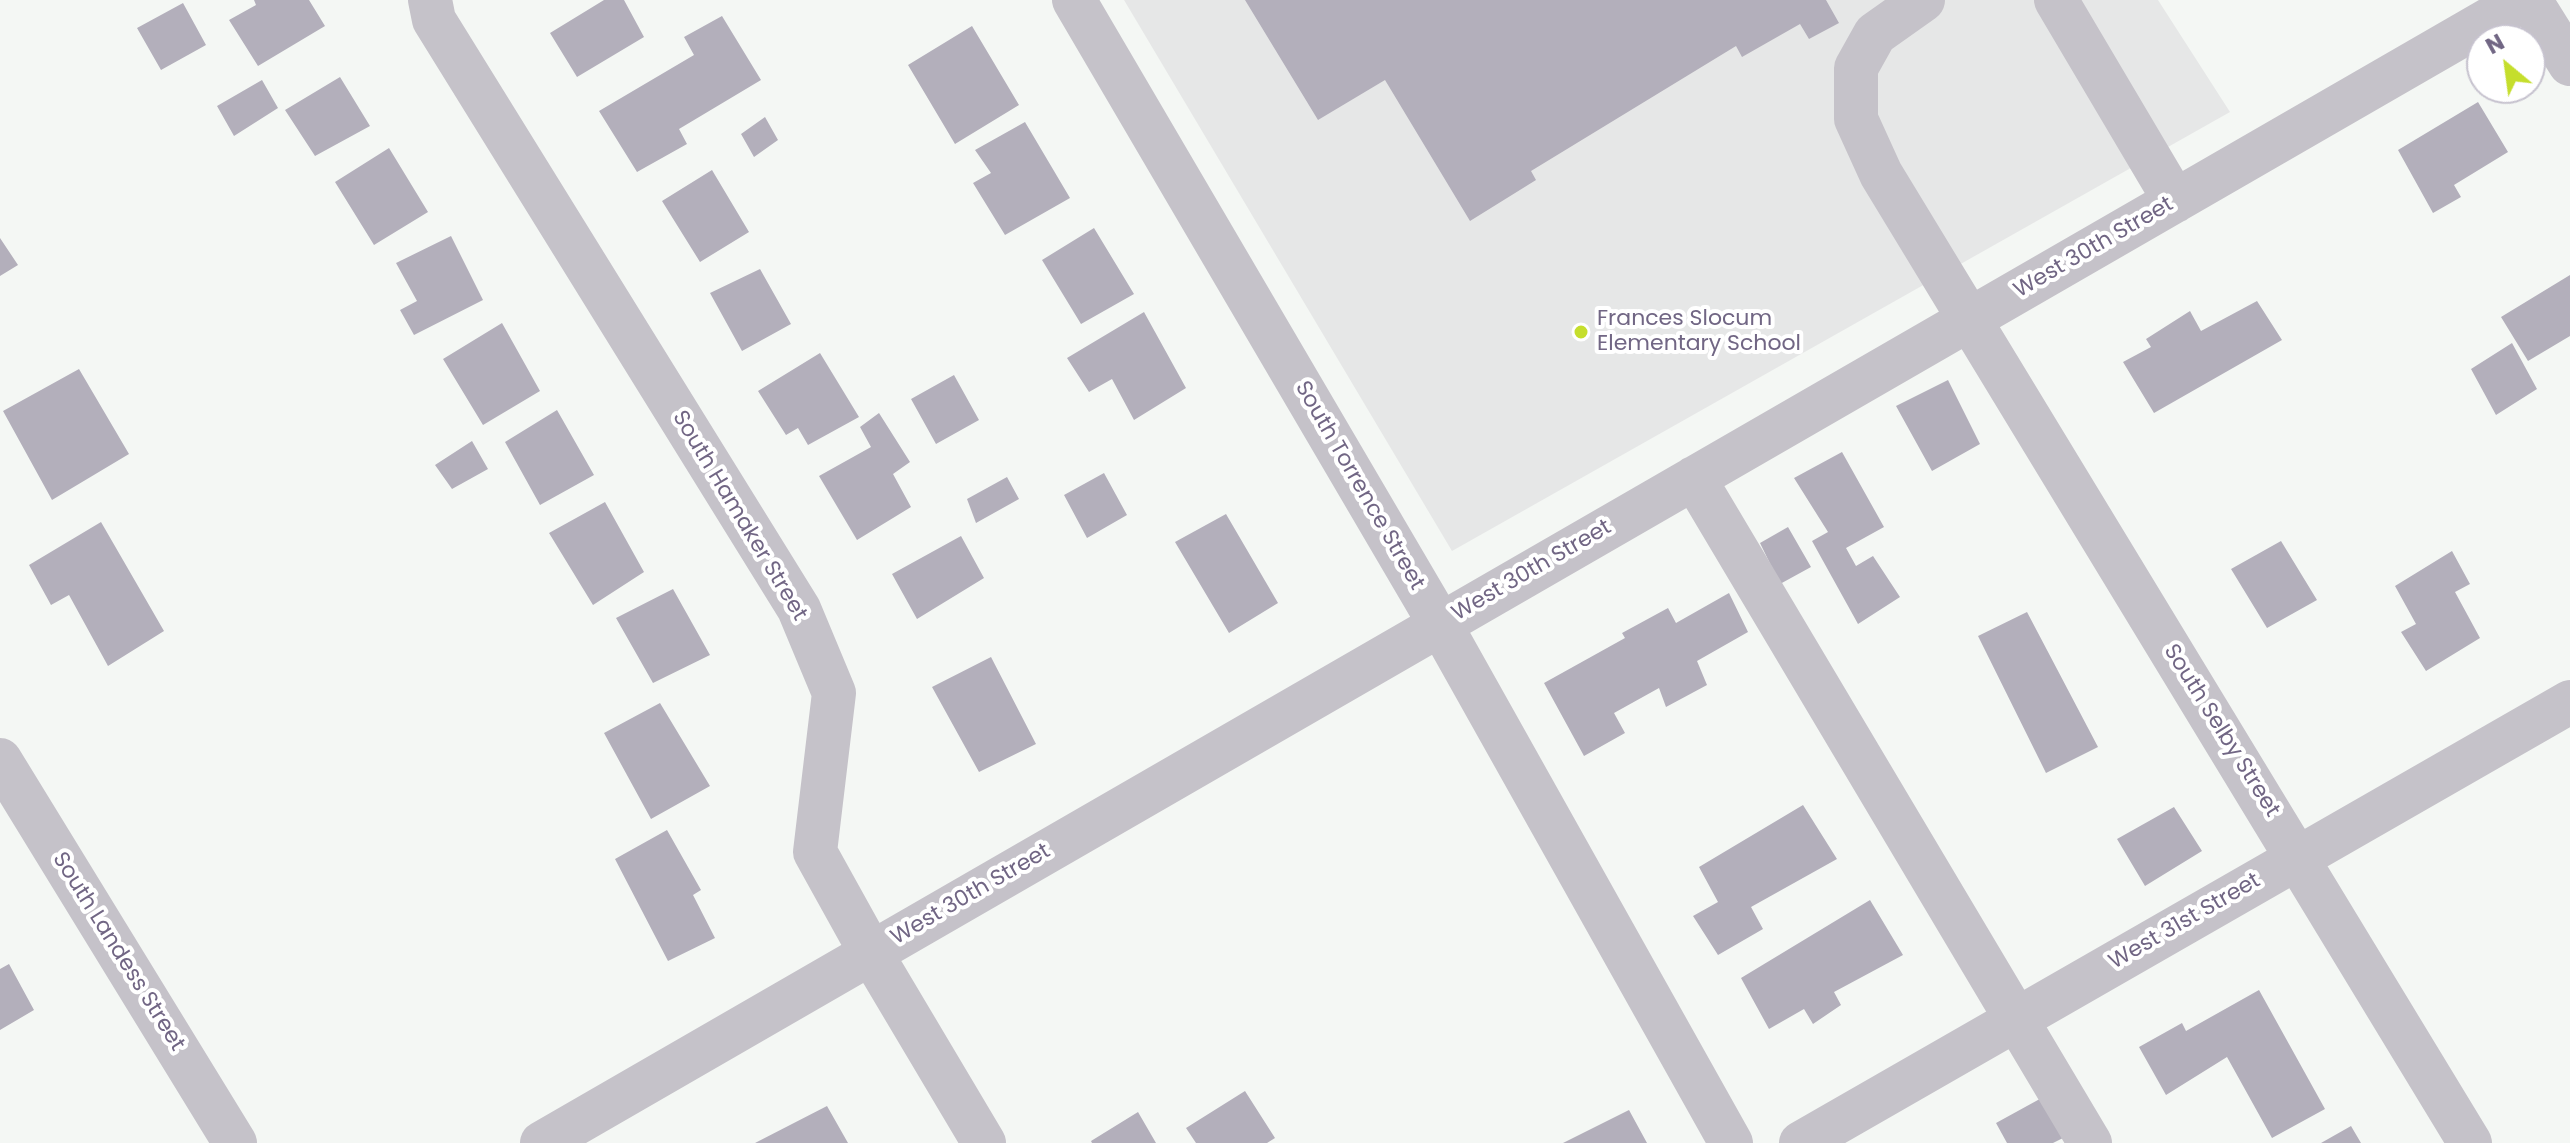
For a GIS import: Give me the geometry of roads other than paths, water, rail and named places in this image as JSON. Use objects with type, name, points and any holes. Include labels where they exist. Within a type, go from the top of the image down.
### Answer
[{"type":"street","name":"South Hamaker Street","points":[[430,0],[434,20],[799,609],[834,693],[815,852],[984,1143]]},
{"type":"street","name":"South Torrence Street","points":[[1074,0],[1440,624],[1731,1143]]},
{"type":"street","name":"South Selby Street","points":[[1923,0],[1875,34],[1856,68],[1856,119],[1881,174],[2299,857],[2470,1143]]},
{"type":"street","points":[[2056,0],[2175,201]]},
{"type":"street","name":"West 30th Street","points":[[542,1143],[604,1128],[871,953],[2523,0]]},
{"type":"street","points":[[2530,0],[2570,64]]},
{"type":"street","points":[[1694,478],[2090,1143]]},
{"type":"street","name":"West 31st Street","points":[[1801,1143],[2570,702]]},
{"type":"street","name":"South Landess Street","points":[[0,760],[235,1143]]},
{"type":"place","name":"Frances Slocum Elementary School","points":[[1581,332]]}]
